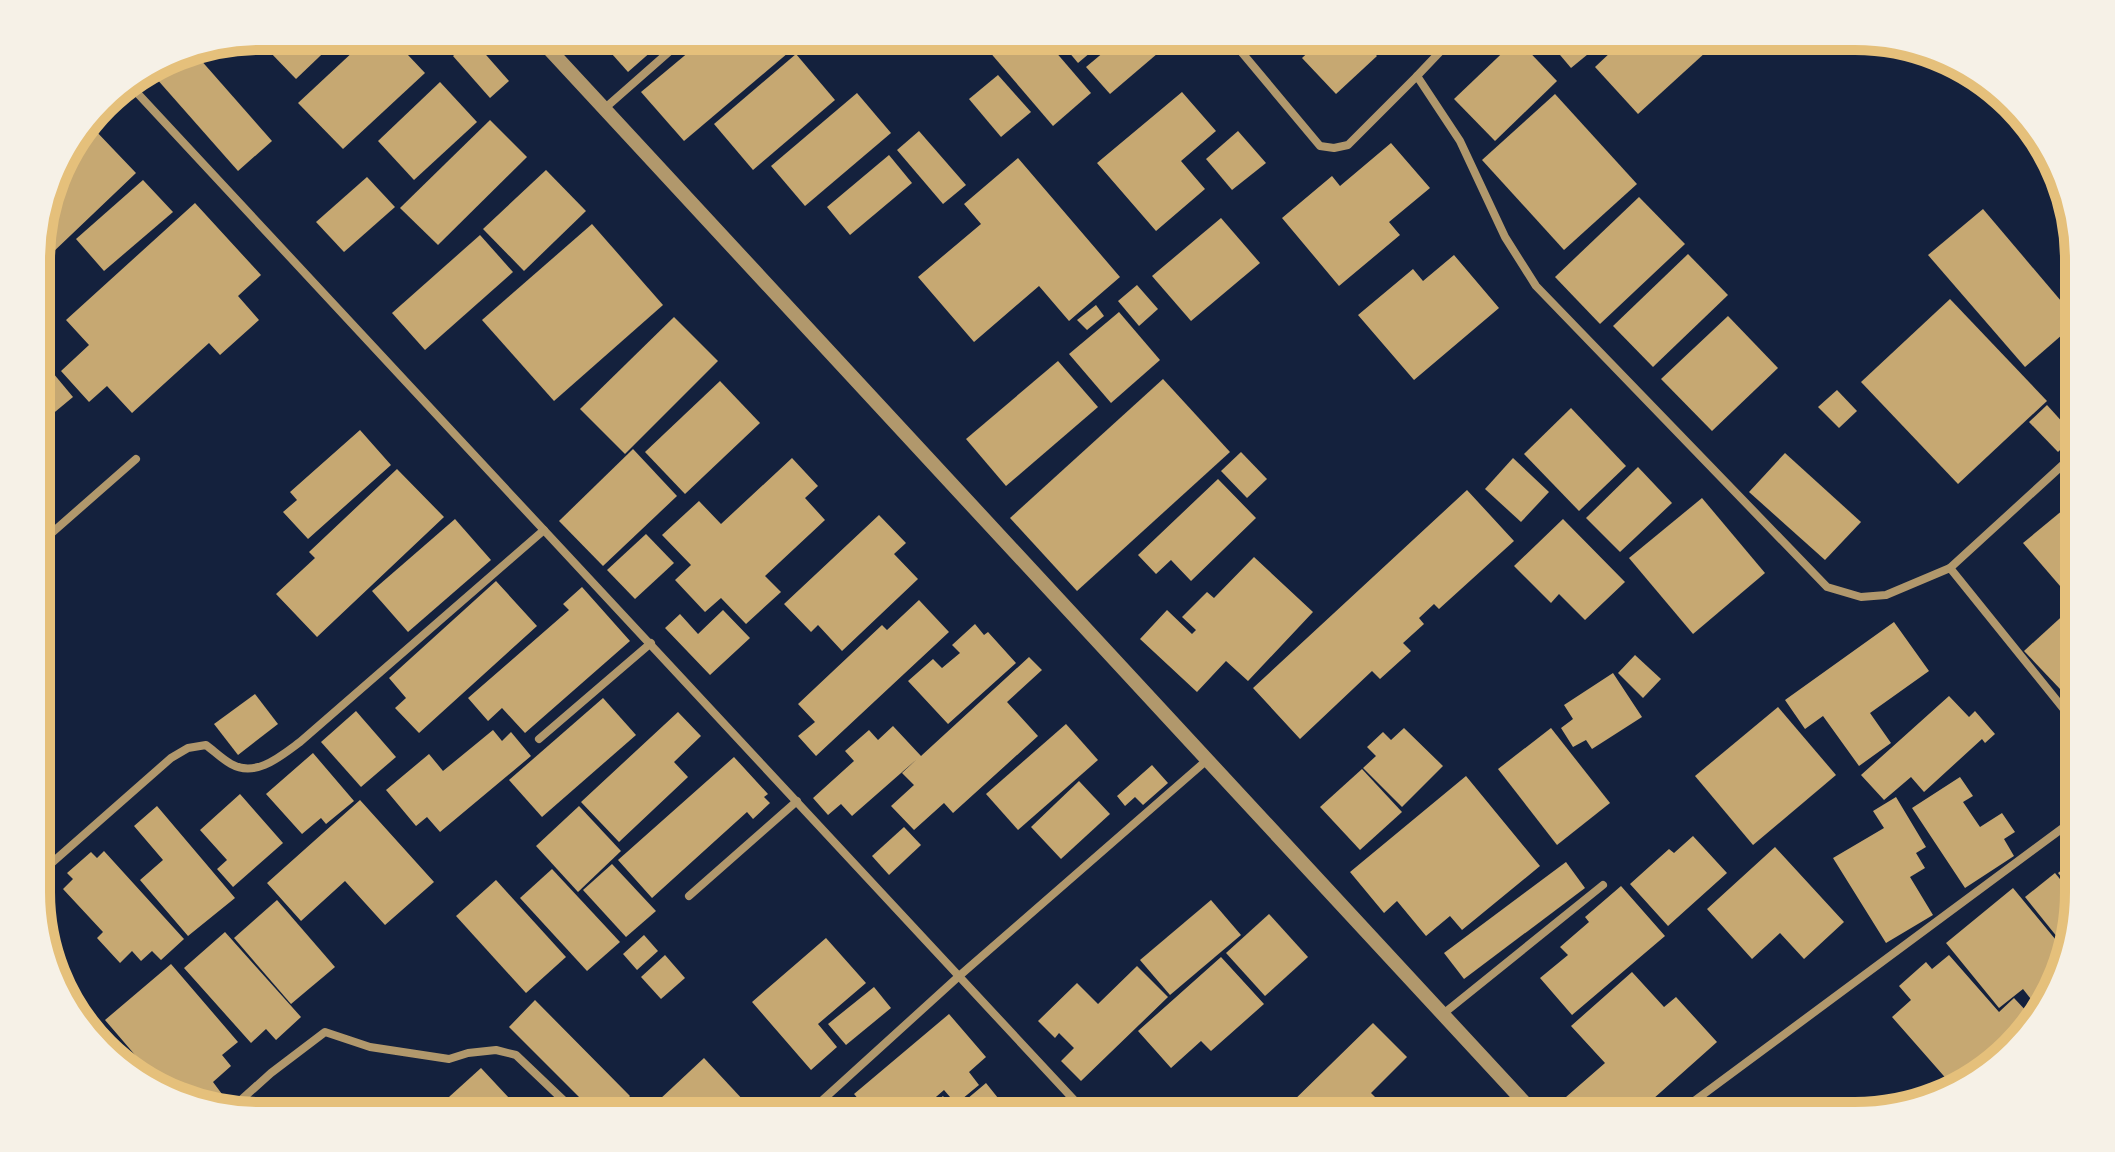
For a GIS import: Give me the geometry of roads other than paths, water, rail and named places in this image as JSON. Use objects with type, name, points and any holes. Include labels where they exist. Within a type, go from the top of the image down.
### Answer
[{"type":"street","points":[[550,50],[1524,1102]]},
{"type":"street","points":[[604,109],[671,50]]},
{"type":"street","points":[[1240,50],[1320,146],[1334,148],[1348,145],[1442,50]]},
{"type":"street","points":[[1417,76],[1460,141],[1505,237],[1536,286],[1827,587],[1861,597],[1886,595],[1950,568],[2065,463]]},
{"type":"street","points":[[136,91],[1076,1102]]},
{"type":"street","points":[[50,534],[136,459]]},
{"type":"street","points":[[50,864],[171,758],[188,748],[206,745],[233,766],[248,768],[268,765],[300,742],[544,530]]},
{"type":"street","points":[[1950,568],[2065,711]]},
{"type":"street","points":[[539,739],[651,643]]},
{"type":"street","points":[[820,1102],[958,977],[1207,760]]},
{"type":"street","points":[[689,896],[797,801]]},
{"type":"street","points":[[1693,1102],[2065,826]]},
{"type":"street","points":[[1443,1014],[1603,885]]},
{"type":"street","points":[[240,1101],[325,1032],[370,1047],[449,1059],[496,1050],[516,1055],[565,1102]]}]
